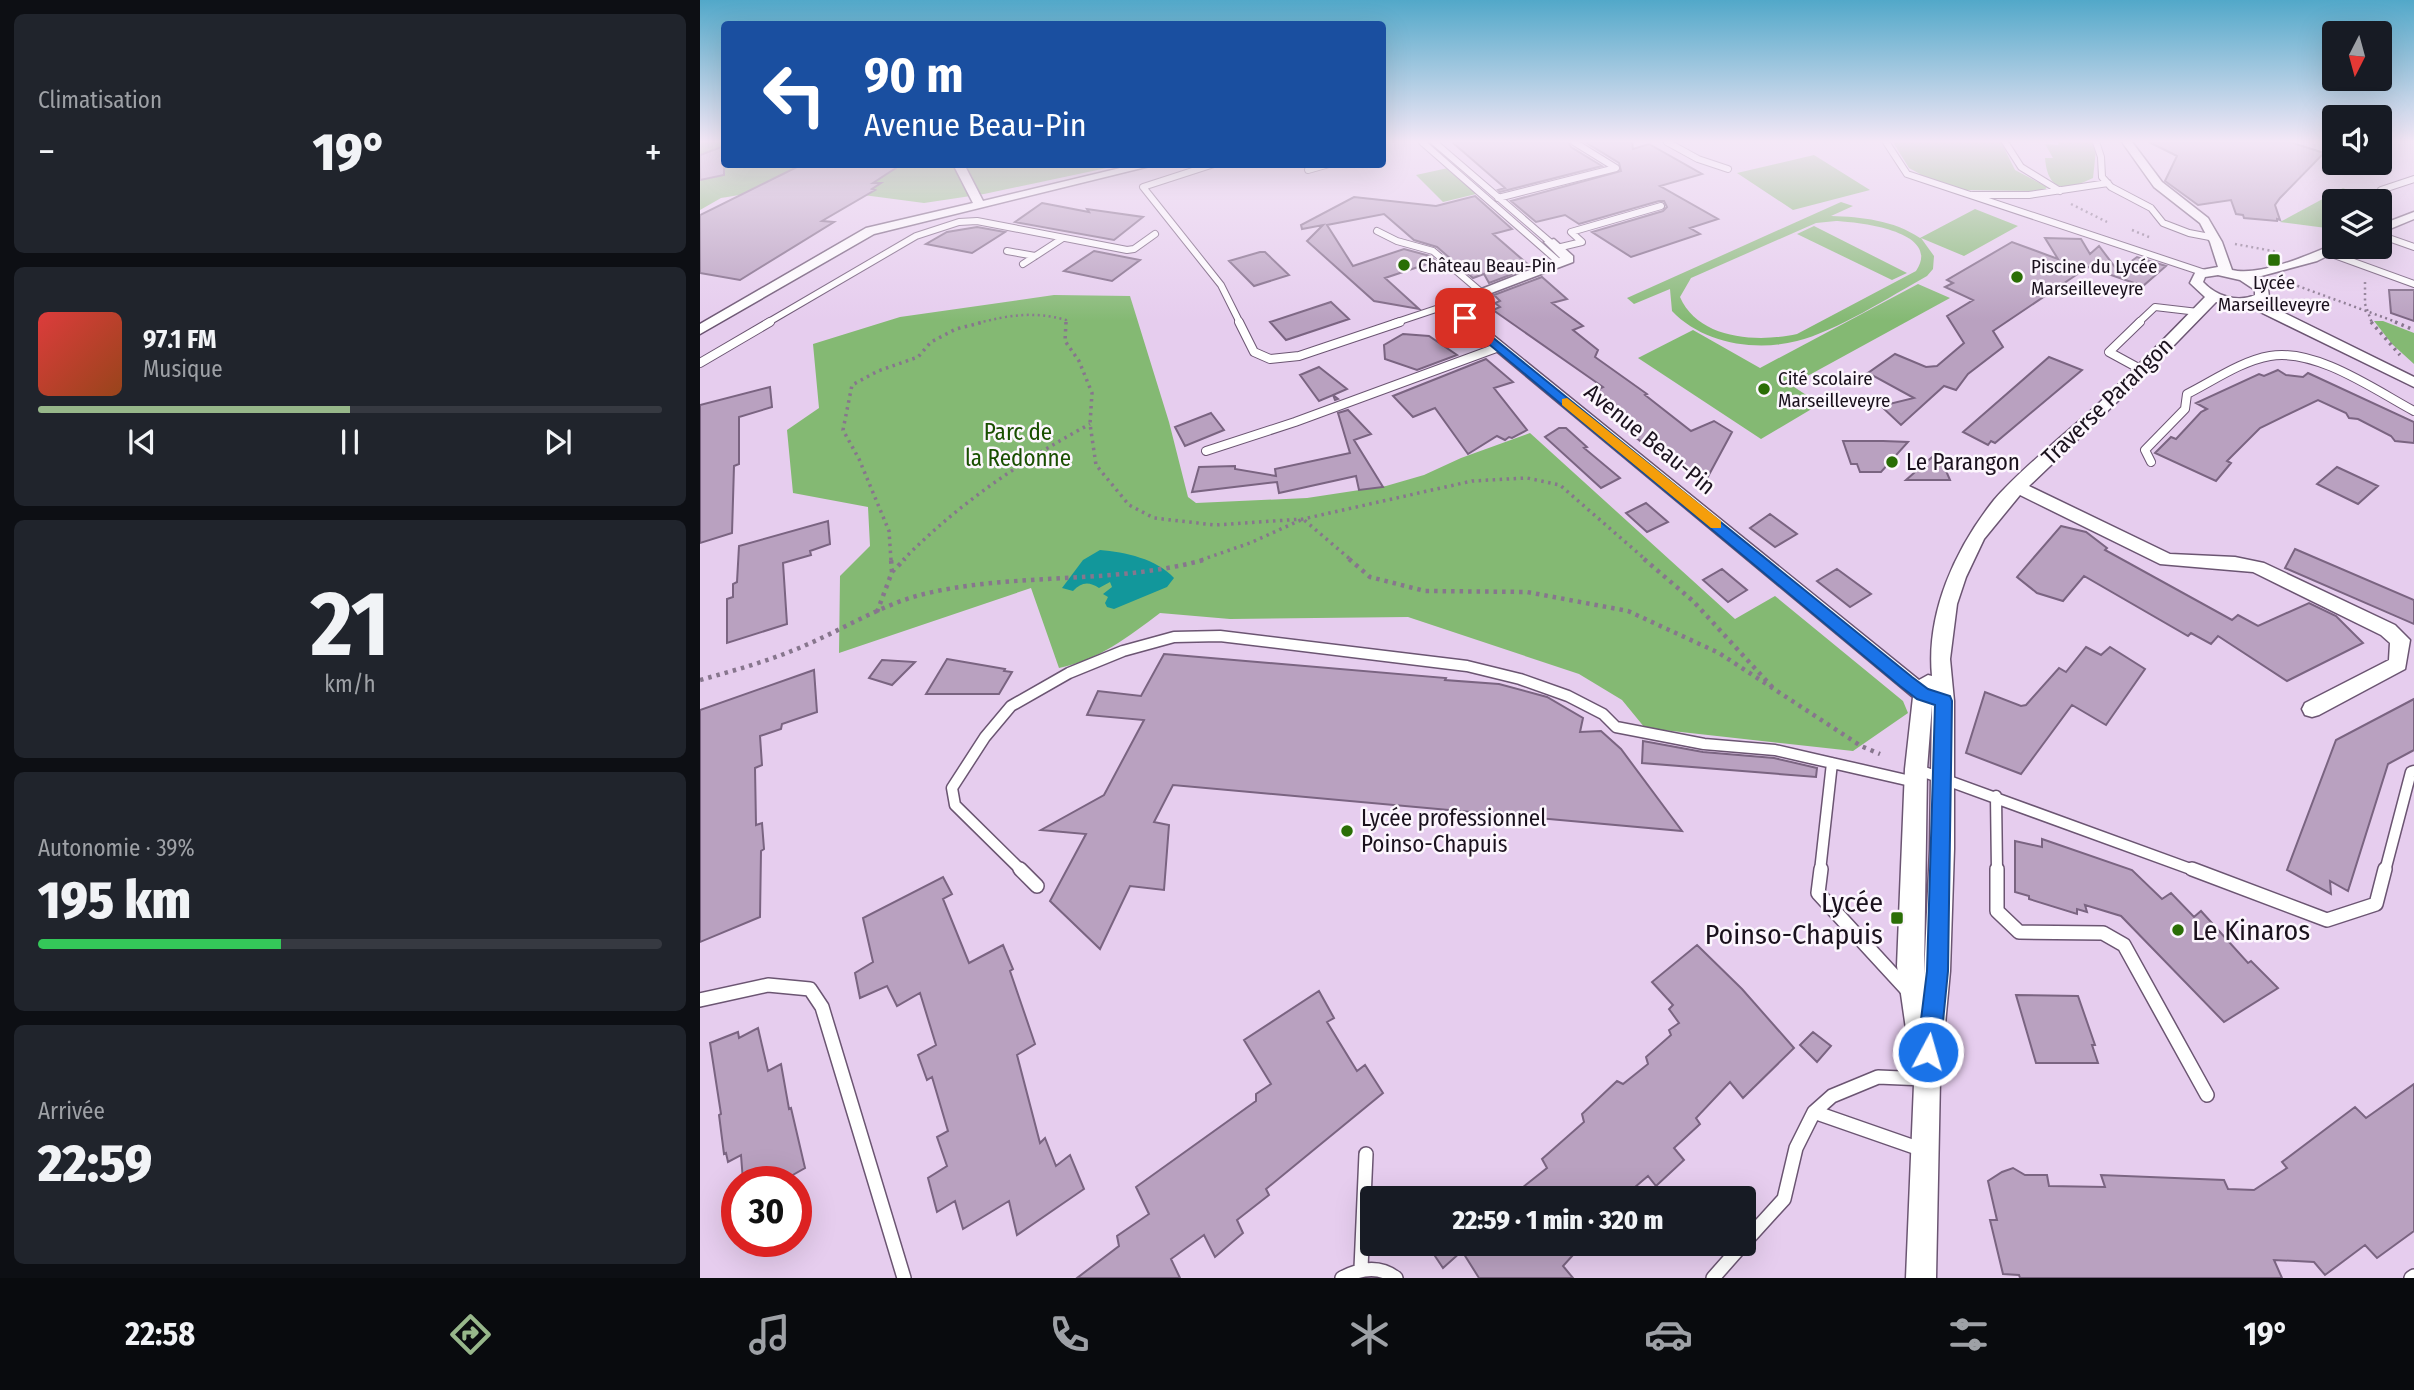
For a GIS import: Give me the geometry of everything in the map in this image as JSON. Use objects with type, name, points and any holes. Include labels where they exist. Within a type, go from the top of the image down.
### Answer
[{"type":"street","points":[[700,330],[870,231],[989,202]]},
{"type":"street","points":[[2182,202],[2198,214],[2221,240],[2226,272]]},
{"type":"street","points":[[2392,224],[2414,215]]},
{"type":"street","points":[[1448,304],[1481,292],[1555,251]]},
{"type":"street","points":[[2257,284],[2322,255]]},
{"type":"street","points":[[2244,277],[2312,260]]},
{"type":"street","points":[[2226,272],[2257,284],[2264,293],[2252,302],[2233,302],[2214,296],[2196,283],[2197,277],[2205,273],[2226,272]]},
{"type":"street","name":"Traverse Parangon","points":[[1921,1278],[1926,1079],[1937,971],[1942,849],[1944,701],[1940,659],[1948,604],[1956,578],[1976,537],[2002,502],[2142,370],[2214,296]]},
{"type":"street","points":[[2252,302],[2414,383]]},
{"type":"street","name":"Avenue Beau-Pin","points":[[1448,304],[1923,694],[1944,701]]},
{"type":"street","points":[[2018,487],[2166,560],[2182,563],[2245,563],[2258,567],[2388,630],[2400,640],[2398,664],[2312,709]]},
{"type":"street","name":"Traverse Parangon","points":[[1926,1079],[1910,966],[1915,776],[1923,694],[1940,659]]},
{"type":"lane","points":[[1155,202],[1222,285],[1254,352],[1270,359],[1299,356],[1448,304]]},
{"type":"lane","points":[[1495,202],[1555,251]]},
{"type":"lane","points":[[1503,202],[1555,251]]},
{"type":"lane","points":[[1985,202],[2205,273]]},
{"type":"lane","points":[[2140,202],[2151,208],[2163,223],[2189,233],[2221,240]]},
{"type":"lane","points":[[1555,251],[1582,242],[1571,232],[1661,206]]},
{"type":"lane","points":[[700,363],[916,236],[969,220],[1127,250],[1139,246],[1154,234]]},
{"type":"lane","points":[[1377,231],[1397,241],[1433,251],[1481,292]]},
{"type":"lane","points":[[1023,264],[1062,238]]},
{"type":"lane","points":[[2392,239],[2414,247]]},
{"type":"lane","points":[[1007,251],[1035,256]]},
{"type":"lane","points":[[2344,259],[2414,284]]},
{"type":"lane","points":[[2142,370],[2109,352],[2155,307],[2198,312]]},
{"type":"lane","points":[[1206,451],[1295,422],[1499,346]]},
{"type":"lane","points":[[2151,462],[2145,450],[2185,409],[2187,394],[2269,356],[2288,356],[2322,365],[2414,411]]},
{"type":"lane","points":[[1037,886],[955,805],[953,788],[985,737],[1011,706],[1069,673],[1123,651],[1174,637],[1220,636],[1467,666],[1520,679],[1568,696],[1603,714],[1616,727],[1704,744],[1775,750],[1832,763],[1915,776],[1941,777],[2327,920],[2376,904],[2414,771]]},
{"type":"lane","points":[[1832,763],[1818,893],[1914,998]]},
{"type":"lane","points":[[1996,796],[1997,911],[2019,932],[2103,933],[2124,945],[2207,1094]]},
{"type":"lane","points":[[700,1000],[746,988],[786,982],[810,989],[822,1007],[904,1278]]},
{"type":"lane","points":[[1756,1230],[1784,1199],[1796,1148],[1814,1112],[1832,1096],[1878,1077],[1926,1079]]},
{"type":"lane","points":[[1814,1112],[1923,1150]]},
{"type":"lane","points":[[1361,1268],[1366,1154]]},
{"type":"lane","points":[[1713,1278],[1732,1256]]},
{"type":"lane","points":[[1342,1278],[1361,1268],[1391,1274],[1396,1278]]},
{"type":"path","points":[[2070,202],[2080,211],[2107,222]]},
{"type":"path","points":[[2120,226],[2147,234],[2154,242]]},
{"type":"path","points":[[2221,240],[2282,253]]},
{"type":"path","points":[[2368,267],[2363,290],[2365,309],[2376,331],[2405,361]]},
{"type":"path","points":[[2278,279],[2365,309],[2414,330]]},
{"type":"path","points":[[892,572],[889,531],[859,459],[843,430],[852,385],[878,371],[918,357],[931,342],[956,329],[1002,317],[1041,313],[1066,320],[1065,341],[1079,361],[1092,393],[1090,424],[1096,466],[1129,505],[1154,518],[1215,525],[1303,519],[1472,481],[1527,478],[1560,485],[1693,601],[1774,689]]},
{"type":"path","points":[[877,612],[892,572],[952,511],[1038,450],[1090,424]]},
{"type":"path","points":[[700,680],[803,646],[923,594],[971,584],[1047,581],[1194,562],[1248,544],[1303,519]]},
{"type":"path","points":[[1303,519],[1370,577],[1425,591],[1527,592],[1629,611],[1719,653],[1861,746]]},
{"type":"green space","points":[[700,202],[715,202],[700,210]]},
{"type":"green space","points":[[1780,202],[1825,202],[1793,210]]},
{"type":"green space","points":[[1841,202],[1853,206],[1831,216],[1877,221],[1899,227],[1920,238],[1975,209],[2018,226],[1964,256],[1921,238],[1934,256],[1933,269],[1927,276],[1828,330],[1781,344],[1747,345],[1698,331],[1672,311],[1670,289],[1634,304],[1627,298]],"holes":[[[1847,222],[1894,231],[1908,238],[1918,246],[1921,257],[1916,271],[1797,334],[1781,337],[1747,337],[1714,330],[1700,322],[1680,297],[1691,278],[1816,223]]]},
{"type":"green space","points":[[2322,202],[2322,227],[2280,222]]},
{"type":"green space","points":[[1814,226],[1907,273],[1892,280],[1797,234]]},
{"type":"green space","points":[[1918,284],[1950,298],[1791,385],[1820,404],[1761,439],[1638,358],[1693,330],[1760,368]]},
{"type":"green space","name":"Parc de la Redonne","points":[[1054,295],[1130,296],[1169,422],[1188,497],[1196,503],[1307,498],[1386,486],[1424,475],[1461,458],[1530,433],[1735,619],[1775,596],[1903,701],[1908,713],[1853,751],[1645,728],[1622,700],[1579,674],[1408,617],[1230,619],[1160,613],[1125,639],[1100,653],[1059,668],[1031,588],[839,653],[840,576],[870,546],[868,507],[793,493],[787,430],[819,408],[813,344],[900,317]]},
{"type":"green space","points":[[2374,321],[2383,321],[2414,333],[2414,364],[2392,344]]},
{"type":"shaded area","points":[[1100,550],[1150,561],[1174,578],[1167,587],[1114,609],[1107,607],[1105,603],[1108,597],[1103,594],[1112,587],[1110,582],[1099,588],[1088,583],[1073,591],[1062,588],[1083,560]]},
{"type":"building","points":[[727,202],[855,202],[822,221],[834,222],[740,280],[700,273],[700,215]]},
{"type":"building","points":[[1345,202],[1396,202],[1436,206],[1453,202],[1481,202],[1512,229],[1493,234],[1531,267],[1489,283],[1484,274],[1473,278],[1437,247],[1414,240],[1384,214],[1327,225],[1353,266],[1404,249],[1430,256],[1436,261],[1385,278],[1419,309],[1374,301],[1307,241],[1323,225],[1302,229],[1301,225]]},
{"type":"building","points":[[1512,202],[1657,202],[1579,224],[1565,215],[1536,222]]},
{"type":"building","points":[[1664,202],[1687,202],[1718,219],[1690,228],[1700,234],[1631,257],[1592,232],[1663,211],[1667,207]]},
{"type":"building","points":[[2193,202],[2220,202],[2198,205]]},
{"type":"building","points":[[2232,202],[2277,202],[2275,205],[2280,220],[2244,218],[2243,215],[2236,214]]},
{"type":"building","points":[[1042,203],[1089,212],[1087,209],[1143,217],[1114,240],[1015,222]]},
{"type":"building","points":[[977,227],[1005,232],[972,253],[926,244],[947,232]]},
{"type":"building","points":[[2045,238],[2081,239],[2090,254],[2099,246],[2118,271],[2137,257],[2166,266],[2143,286],[2088,267],[1993,331],[2003,347],[1968,374],[1956,390],[1944,386],[1901,425],[1881,406],[1914,398],[1868,373],[1895,354],[1926,367],[1937,366],[1964,343],[1947,316],[1973,300],[1945,287],[1953,283],[1947,280],[2012,242],[2058,259]]},
{"type":"building","points":[[1094,251],[1140,260],[1112,281],[1064,271]]},
{"type":"building","points":[[1265,252],[1289,275],[1254,286],[1229,261]]},
{"type":"building","points":[[1542,277],[1567,299],[1552,303],[1583,326],[1573,330],[1598,350],[1595,357],[1647,394],[1645,395],[1691,431],[1714,421],[1732,432],[1704,484],[1654,446],[1649,448],[1618,422],[1621,421],[1587,395],[1603,387],[1493,310],[1500,307],[1495,303],[1500,301],[1494,295]]},
{"type":"building","points":[[2389,290],[2414,290],[2414,321],[2391,313]]},
{"type":"building","points":[[1331,302],[1349,319],[1286,340],[1270,322]]},
{"type":"building","points":[[1403,334],[1429,336],[1457,355],[1417,370],[1385,359],[1384,345]]},
{"type":"building","points":[[2049,357],[2082,370],[1995,443],[1991,441],[1988,445],[1963,432]]},
{"type":"building","points":[[1486,359],[1513,382],[1494,388],[1527,430],[1512,438],[1505,440],[1497,436],[1468,454],[1435,408],[1413,417],[1393,396]]},
{"type":"building","points":[[1319,367],[1347,389],[1319,401],[1300,375]]},
{"type":"building","points":[[2278,370],[2286,375],[2303,377],[2308,373],[2414,422],[2414,443],[2395,441],[2391,436],[2358,419],[2349,418],[2346,413],[2318,400],[2260,428],[2227,461],[2231,463],[2216,481],[2155,453],[2171,437],[2176,439],[2207,409],[2196,403],[2259,374],[2264,376]]},
{"type":"building","points":[[770,387],[772,407],[739,417],[739,464],[734,466],[732,533],[700,543],[700,405]]},
{"type":"building","points":[[1348,410],[1371,434],[1354,440],[1383,487],[1359,490],[1356,476],[1279,493],[1277,482],[1192,492],[1199,467],[1235,466],[1235,469],[1276,476],[1275,469],[1350,453],[1338,413]]},
{"type":"building","points":[[1211,413],[1224,430],[1185,446],[1175,427]]},
{"type":"building","points":[[1559,428],[1566,428],[1587,447],[1584,448],[1620,478],[1601,488],[1545,437]]},
{"type":"building","points":[[1843,441],[1908,442],[1881,472],[1860,472],[1857,464],[1851,464]]},
{"type":"building","points":[[1938,452],[1950,480],[1906,480]]},
{"type":"building","points":[[2337,467],[2378,486],[2358,504],[2317,484]]},
{"type":"building","points":[[1646,503],[1668,522],[1647,532],[1626,513]]},
{"type":"building","points":[[1770,514],[1797,534],[1775,547],[1750,528]]},
{"type":"building","points":[[828,521],[830,544],[810,551],[811,555],[783,563],[787,624],[727,643],[727,599],[733,597],[733,584],[737,582],[739,546]]},
{"type":"building","points":[[2061,526],[2086,532],[2107,548],[2105,550],[2232,620],[2238,615],[2258,626],[2309,603],[2336,616],[2363,643],[2287,681],[2218,636],[2211,644],[2191,633],[2188,636],[2084,576],[2063,601],[2037,593],[2017,577]]},
{"type":"building","points":[[2295,549],[2414,600],[2414,624],[2285,568]]},
{"type":"building","points":[[1722,569],[1747,590],[1728,602],[1703,580]]},
{"type":"building","points":[[1837,569],[1871,594],[1850,607],[1817,581]]},
{"type":"building","points":[[2086,647],[2101,655],[2110,647],[2145,669],[2106,725],[2072,705],[2021,774],[1966,753],[1985,692],[2021,706],[2026,705],[2059,668],[2066,672]]},
{"type":"building","points":[[1164,654],[1446,678],[1445,680],[1499,684],[1547,697],[1583,718],[1580,732],[1601,731],[1621,749],[1682,831],[1173,785],[1154,822],[1169,825],[1164,890],[1130,886],[1100,949],[1050,901],[1086,834],[1041,830],[1104,795],[1144,720],[1087,715],[1098,691],[1141,696]]},
{"type":"building","points":[[947,659],[1012,672],[999,694],[926,694]]},
{"type":"building","points":[[882,660],[915,662],[892,685],[869,678]]},
{"type":"building","points":[[814,670],[817,712],[782,724],[781,729],[760,736],[762,765],[755,768],[756,825],[762,823],[764,849],[761,851],[760,917],[700,942],[700,710]]},
{"type":"building","points":[[2414,699],[2414,750],[2388,764],[2348,891],[2330,881],[2331,894],[2287,870],[2336,740]]},
{"type":"building","points":[[1643,741],[1703,752],[1774,758],[1817,768],[1816,777],[1642,763]]},
{"type":"building","name":"Le Kinaros","points":[[2042,839],[2132,870],[2162,899],[2171,893],[2194,917],[2201,911],[2248,963],[2251,961],[2278,988],[2224,1022],[2121,916],[2085,905],[2087,912],[2077,909],[2077,914],[2015,892],[2015,841],[2042,847]]},
{"type":"building","points":[[943,877],[952,894],[943,899],[969,963],[1003,945],[1013,969],[1010,971],[1035,1044],[1017,1055],[1040,1143],[1045,1138],[1056,1166],[1070,1155],[1084,1189],[1017,1235],[1009,1201],[963,1229],[955,1201],[937,1212],[928,1178],[947,1166],[937,1137],[948,1131],[932,1077],[927,1080],[918,1055],[936,1045],[920,993],[897,1006],[887,986],[860,998],[855,973],[873,962],[863,918]]},
{"type":"building","points":[[1697,945],[1742,989],[1794,1048],[1743,1098],[1730,1082],[1696,1118],[1700,1124],[1674,1148],[1684,1160],[1656,1186],[1648,1176],[1636,1186],[1524,1186],[1547,1168],[1542,1159],[1584,1122],[1582,1114],[1617,1081],[1623,1084],[1648,1064],[1646,1057],[1671,1035],[1669,1030],[1679,1023],[1669,1009],[1673,1005],[1652,982]]},
{"type":"building","points":[[1319,991],[1334,1018],[1327,1022],[1357,1071],[1365,1065],[1383,1093],[1266,1189],[1269,1195],[1237,1220],[1243,1233],[1215,1257],[1204,1235],[1171,1259],[1180,1278],[1077,1278],[1119,1246],[1117,1236],[1149,1214],[1136,1187],[1256,1101],[1256,1094],[1271,1084],[1244,1040]]},
{"type":"building","points":[[2016,995],[2078,996],[2095,1045],[2092,1045],[2098,1063],[2036,1063]]},
{"type":"building","points":[[758,1028],[768,1071],[781,1064],[789,1109],[791,1108],[805,1166],[742,1166],[741,1155],[728,1162],[726,1153],[724,1154],[710,1043],[738,1032],[739,1038]]},
{"type":"building","points":[[1813,1032],[1831,1046],[1817,1062],[1800,1045]]},
{"type":"building","points":[[2414,1084],[2414,1231],[2377,1258],[2365,1245],[2325,1275],[2314,1262],[2274,1260],[2282,1278],[2020,1278],[2019,1275],[2003,1274],[1990,1220],[1997,1220],[1988,1181],[2002,1172],[2013,1168],[2025,1175],[2047,1175],[2049,1186],[2105,1187],[2101,1175],[2224,1180],[2228,1189],[2254,1190],[2287,1168],[2282,1162],[2355,1107],[2366,1118]]},
{"type":"building","points":[[1435,1256],[1456,1256],[1443,1268]]},
{"type":"building","points":[[1465,1256],[1572,1256],[1563,1266],[1573,1278],[1479,1278]]},
{"type":"slow traffic","points":[[1567,402],[1716,525]]},
{"type":"place","name":"Lycée Marseilleveyre","points":[[2274,260]]},
{"type":"place","name":"Château Beau-Pin","points":[[1404,265]]},
{"type":"place","name":"Piscine du Lycée Marseilleveyre","points":[[2017,277]]},
{"type":"place","name":"Cité scolaire Marseilleveyre","points":[[1764,389]]},
{"type":"place","name":"Le Parangon","points":[[1892,462]]},
{"type":"place","name":"Lycée professionnel Poinso-Chapuis","points":[[1347,831]]},
{"type":"place","name":"Lycée Poinso-Chapuis","points":[[1897,918]]},
{"type":"place","name":"Le Kinaros","points":[[2178,930]]},
{"type":"route","points":[[1465,318],[1906,681],[1923,694],[1944,701],[1937,971],[1928,1052]]}]
